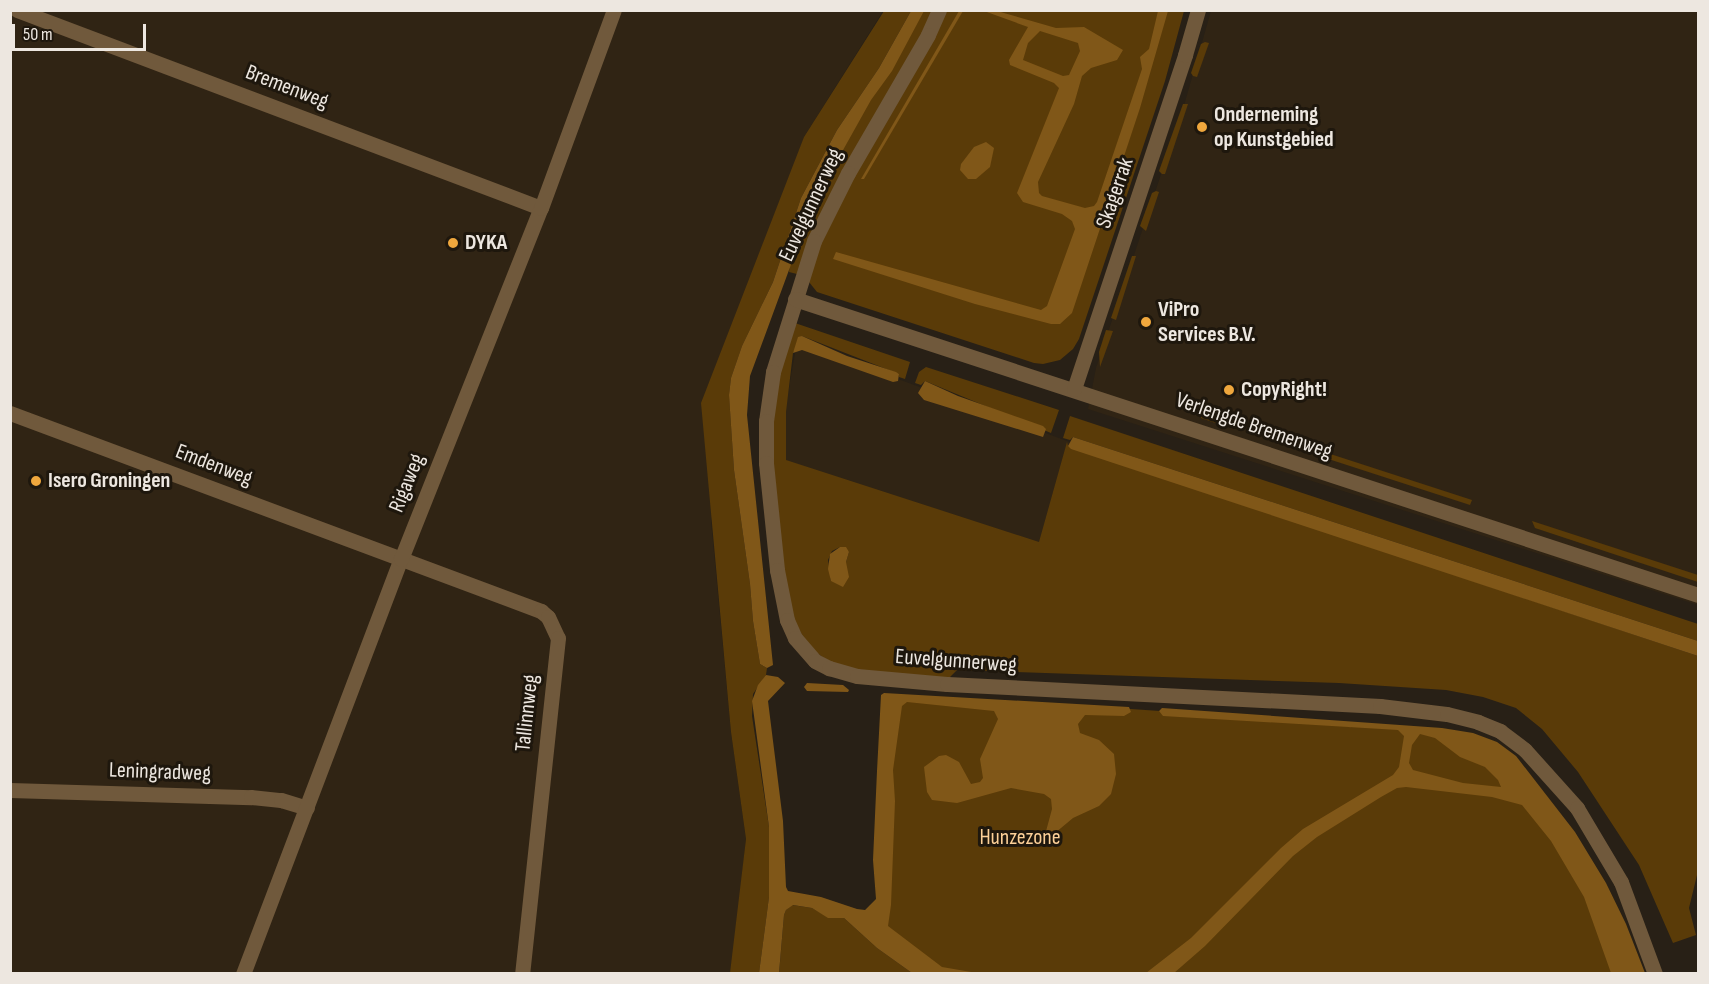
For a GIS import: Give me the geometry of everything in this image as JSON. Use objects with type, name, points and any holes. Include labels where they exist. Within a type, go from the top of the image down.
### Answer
[{"type":"street","name":"Bremenweg","points":[[16,10],[541,208]]},
{"type":"street","name":"Rigaweg","points":[[243,974],[401,559],[541,208],[614,10]]},
{"type":"street","name":"Euvelgunnerweg","points":[[939,10],[928,34],[848,173],[814,241],[772,372],[766,420],[766,463],[777,570],[787,620],[795,638],[815,661],[842,673],[879,678],[947,684],[1380,706],[1447,714],[1478,722],[1500,731],[1525,750],[1576,808],[1621,882],[1655,974]]},
{"type":"street","name":"Skagerrak","points":[[1074,389],[1198,10]]},
{"type":"street","name":"Verlengde Bremenweg","points":[[795,299],[1698,595]]},
{"type":"street","name":"Emdenweg","points":[[10,413],[401,559]]},
{"type":"street","name":"Tallinnweg","points":[[401,559],[541,610],[556,632],[522,974]]},
{"type":"street","name":"Leningradweg","points":[[10,790],[251,797],[281,800],[307,808]]},
{"type":"shaded area","points":[[10,11],[883,11],[804,137],[711,521],[731,732],[746,839],[732,973],[11,973]]},
{"type":"shaded area","points":[[911,11],[924,11],[892,71],[871,100],[814,202],[750,376],[747,415],[773,665],[767,668],[760,664],[734,470],[729,395],[731,378],[742,346],[773,282],[801,198],[837,130],[879,68]]},
{"type":"shaded area","points":[[959,11],[963,11],[864,179],[861,179]]},
{"type":"shaded area","points":[[984,11],[997,11],[1056,28],[1084,27],[1123,50],[1117,60],[1091,68],[1082,76],[1074,104],[1038,182],[1039,193],[1042,196],[1085,208],[1094,206],[1097,202],[1142,69],[1140,57],[1149,49],[1158,11],[1168,11],[1140,108],[1072,313],[1060,324],[1051,324],[975,304],[833,259],[836,252],[1041,310],[1047,306],[1075,229],[1072,221],[1062,214],[1023,202],[1017,193],[1059,88],[1054,83],[1010,65],[1009,60],[1028,27]],"holes":[[[1040,31],[1078,43],[1080,51],[1069,75],[1063,76],[1023,60],[1028,43]]]},
{"type":"shaded area","points":[[1211,11],[1698,11],[1698,605],[1088,409],[1096,368],[1183,109]]},
{"type":"shaded area","points":[[986,142],[994,148],[990,167],[976,179],[968,179],[960,170],[961,164],[974,147]]},
{"type":"shaded area","points":[[802,336],[847,356],[896,372],[899,374],[898,381],[893,382],[802,350],[793,353],[798,337]]},
{"type":"shaded area","points":[[797,342],[1086,448],[1060,565],[782,472],[782,428]]},
{"type":"shaded area","points":[[925,381],[958,396],[1043,426],[1046,429],[1043,437],[924,400],[918,393]]},
{"type":"shaded area","points":[[1073,437],[1698,641],[1698,656],[1071,449],[1068,446]]},
{"type":"shaded area","points":[[840,547],[846,547],[849,552],[846,562],[849,577],[843,587],[831,581],[828,569],[830,554]]},
{"type":"shaded area","points":[[766,675],[778,677],[785,683],[768,701],[783,821],[786,887],[788,891],[821,897],[865,910],[876,899],[873,860],[881,695],[884,693],[1129,707],[1131,712],[1124,716],[1085,715],[1078,724],[1080,733],[1099,740],[1114,754],[1116,774],[1111,794],[1099,806],[1073,818],[1049,838],[1045,835],[1052,809],[1051,799],[1044,794],[1011,788],[957,803],[932,800],[927,792],[924,767],[939,756],[946,755],[959,762],[971,784],[980,782],[983,778],[980,759],[998,719],[994,711],[907,702],[902,706],[893,770],[895,801],[891,905],[888,926],[942,967],[977,973],[912,973],[877,948],[844,918],[828,918],[812,908],[793,905],[786,910],[784,915],[779,973],[759,973],[769,897],[769,827],[752,701],[758,685]]},
{"type":"shaded area","points":[[807,683],[843,685],[849,690],[848,692],[807,691],[804,687]]},
{"type":"shaded area","points":[[1162,708],[1442,728],[1473,733],[1497,742],[1516,756],[1575,832],[1606,883],[1626,924],[1645,973],[1611,973],[1584,897],[1551,841],[1522,805],[1492,797],[1406,787],[1397,788],[1381,797],[1317,837],[1293,856],[1205,946],[1174,973],[1146,973],[1191,938],[1303,829],[1393,775],[1399,767],[1404,736],[1398,730],[1163,716],[1159,711]],"holes":[[[1420,734],[1435,738],[1460,757],[1485,767],[1498,780],[1501,787],[1463,783],[1413,770],[1409,763],[1412,745]]]},
{"type":"green space","points":[[884,11],[911,11],[879,68],[837,130],[801,198],[773,282],[742,346],[731,378],[729,395],[734,470],[760,664],[767,668],[766,675],[753,694],[752,716],[769,827],[769,897],[759,973],[730,973],[746,839],[731,732],[701,403],[804,137]]},
{"type":"green space","points":[[914,11],[1184,11],[1165,81],[1079,339],[1073,349],[1060,360],[1043,364],[1034,363],[817,292],[809,282],[789,272],[792,234],[871,84]]},
{"type":"green space","points":[[1209,43],[1197,77],[1193,76],[1191,73],[1201,44]]},
{"type":"green space","points":[[1183,104],[1188,104],[1165,174],[1162,174],[1159,171]]},
{"type":"green space","points":[[1159,192],[1146,231],[1140,226],[1152,193]]},
{"type":"green space","points":[[1132,256],[1136,256],[1116,320],[1111,318]]},
{"type":"green space","points":[[792,322],[910,362],[905,379],[899,377],[899,374],[802,336],[793,353],[786,412],[786,460],[1039,542],[1067,442],[1068,446],[1698,656],[1698,871],[1689,908],[1696,935],[1673,943],[1639,865],[1578,772],[1542,729],[1516,708],[1483,697],[1446,690],[1339,683],[957,670],[948,679],[858,671],[831,663],[810,648],[792,618],[782,570],[771,463],[771,421],[778,373]],"holes":[[[840,547],[849,552],[846,562],[831,581],[828,560],[832,551]]]},
{"type":"green space","points":[[1106,330],[1113,331],[1100,367],[1099,352]]},
{"type":"green space","points":[[926,367],[1059,410],[1051,433],[925,381],[921,385],[915,383],[919,372]]},
{"type":"green space","points":[[1202,413],[1229,421],[1227,427],[1201,418]]},
{"type":"green space","points":[[1070,416],[1698,624],[1698,641],[1073,437],[1070,440],[1063,438]]},
{"type":"green space","points":[[1275,436],[1472,500],[1470,505],[1273,441]]},
{"type":"green space","points":[[1532,521],[1698,575],[1698,582],[1535,528]]},
{"type":"green space","name":"Hunzezone","points":[[888,697],[1131,709],[1438,730],[1493,744],[1637,973],[936,974],[882,942]]},
{"type":"green space","points":[[792,905],[812,908],[828,917],[844,918],[877,948],[912,973],[779,974],[784,915]]},
{"type":"place","name":"Onderneming op Kunstgebied","points":[[1202,127]]},
{"type":"place","name":"DYKA","points":[[453,243]]},
{"type":"place","name":"ViPro Services B.V.","points":[[1146,322]]},
{"type":"place","name":"CopyRight!","points":[[1229,390]]},
{"type":"place","name":"Isero Groningen","points":[[36,481]]}]
